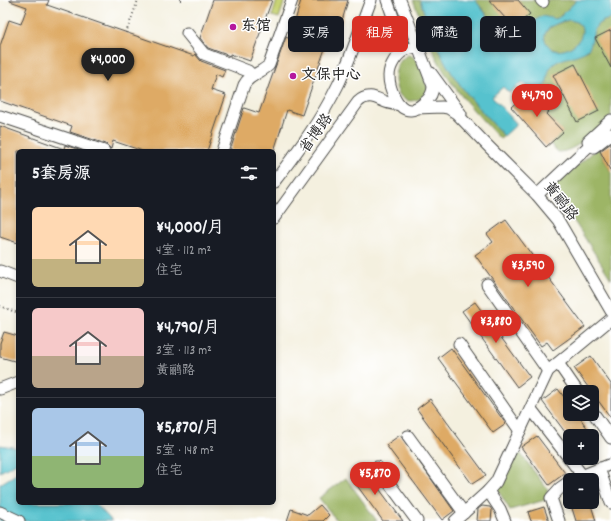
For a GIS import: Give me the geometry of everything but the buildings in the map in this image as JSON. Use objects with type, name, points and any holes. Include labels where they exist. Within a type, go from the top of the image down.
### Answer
[{"type":"street","points":[[223,149],[244,85],[248,79],[261,72],[269,65],[292,0]]},
{"type":"street","points":[[276,179],[321,115],[337,86],[347,65],[371,0]]},
{"type":"street","points":[[387,0],[393,16]]},
{"type":"street","name":"黄鹂路","points":[[400,0],[416,44]]},
{"type":"street","points":[[187,33],[204,54],[248,70],[253,76]]},
{"type":"street","points":[[399,104],[392,89],[389,75],[393,62],[403,52]]},
{"type":"street","name":"黄鹂路","points":[[416,108],[429,98],[433,90],[433,86],[419,52]]},
{"type":"street","name":"黄鹂路","points":[[424,64],[468,124],[486,145],[537,195],[558,220],[611,311]]},
{"type":"street","name":"省博路","points":[[276,215],[362,98],[370,97],[393,104],[399,104]]},
{"type":"street","name":"黄鹂路","points":[[399,104],[407,109],[438,106],[448,108],[456,112],[468,124]]},
{"type":"street","points":[[0,116],[98,149]]},
{"type":"street","points":[[611,120],[588,141],[594,147],[611,134]]},
{"type":"street","points":[[537,195],[591,144]]},
{"type":"street","points":[[0,271],[16,277]]},
{"type":"street","points":[[487,284],[548,371]]},
{"type":"street","points":[[455,521],[496,482],[548,371],[611,319]]},
{"type":"street","points":[[459,344],[520,431]]},
{"type":"street","points":[[558,363],[573,385]]},
{"type":"street","points":[[0,389],[16,383]]},
{"type":"street","points":[[530,409],[581,473]]},
{"type":"street","points":[[599,421],[611,438]]},
{"type":"street","points":[[408,436],[464,513]]},
{"type":"street","points":[[585,473],[611,464]]},
{"type":"street","points":[[378,467],[417,521]]},
{"type":"street","points":[[599,468],[611,503]]},
{"type":"street","points":[[559,521],[551,498],[563,486]]},
{"type":"street","points":[[488,491],[505,521]]},
{"type":"street","points":[[0,512],[19,521]]},
{"type":"path","points":[[126,33],[138,0]]},
{"type":"path","points":[[0,306],[16,311]]},
{"type":"green space","points":[[277,0],[285,0],[279,18],[272,16]]},
{"type":"green space","points":[[413,0],[420,0],[425,16],[419,16]]},
{"type":"green space","points":[[475,0],[577,0],[558,18],[536,23],[536,16],[488,16]]},
{"type":"green space","points":[[611,19],[611,116],[594,133],[580,144],[565,151],[558,152],[550,144],[563,132],[546,114],[549,111],[528,88],[536,90],[547,83],[548,71],[554,63],[571,55],[587,51],[594,30],[599,23]]},
{"type":"green space","points":[[570,20],[578,23],[582,28],[580,39],[569,48],[553,50],[547,44],[545,39],[547,31],[555,25]]},
{"type":"green space","points":[[434,52],[440,52],[446,64],[461,86],[504,136],[500,139],[482,120],[457,90]]},
{"type":"green space","points":[[408,55],[413,57],[420,64],[428,90],[420,99],[408,101],[402,98],[398,92],[395,75],[401,60]]},
{"type":"green space","points":[[598,148],[611,172],[611,279],[574,221],[550,188]]},
{"type":"green space","points":[[518,450],[548,490],[545,500],[510,510],[498,488],[514,453]]},
{"type":"green space","points":[[346,478],[377,521],[337,521],[319,498]]},
{"type":"water","points":[[420,0],[475,0],[488,16],[480,16],[480,52],[536,52],[536,20],[542,16],[556,19],[577,0],[611,0],[611,19],[603,21],[595,27],[589,48],[551,66],[544,86],[538,89],[533,89],[522,82],[509,93],[503,87],[492,97],[517,124],[504,136],[461,86],[446,64],[440,52],[472,52],[472,16],[425,16]],"holes":[[[570,20],[578,23],[582,33],[580,39],[569,48],[553,50],[547,44],[545,39],[545,34],[547,31],[555,24],[560,22]]]},
{"type":"water","points":[[0,445],[16,448],[16,463],[0,472]]},
{"type":"water","points":[[16,474],[16,505],[97,505],[112,521],[0,521],[0,484]]},
{"type":"place","name":"东馆","points":[[233,27]]},
{"type":"place","name":"文保中心","points":[[293,76]]}]
